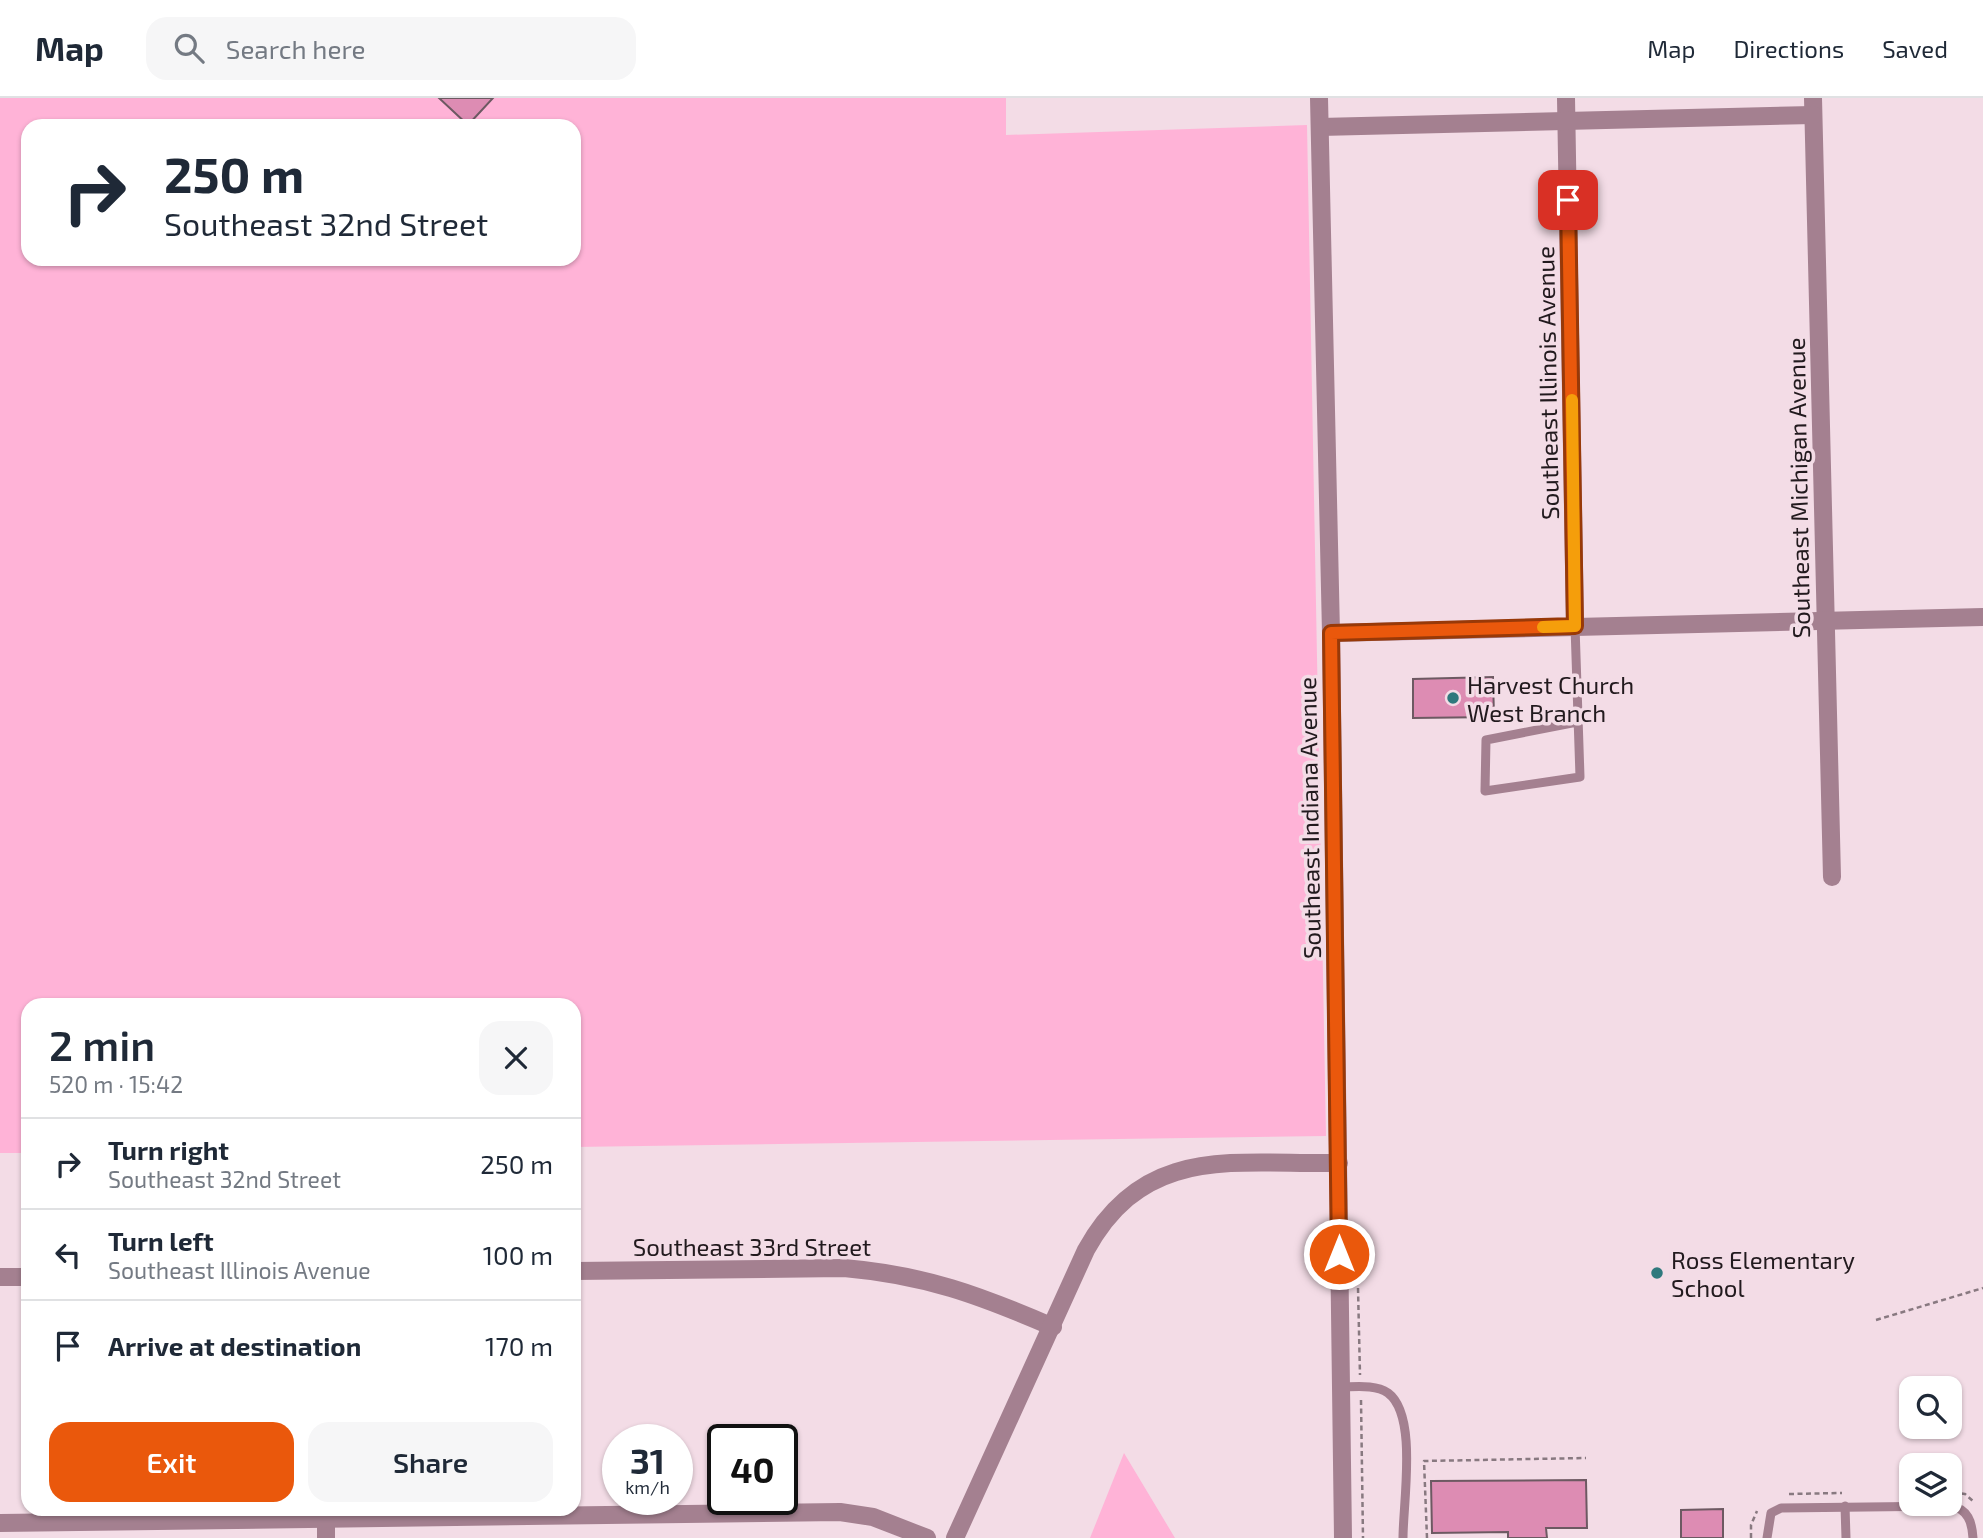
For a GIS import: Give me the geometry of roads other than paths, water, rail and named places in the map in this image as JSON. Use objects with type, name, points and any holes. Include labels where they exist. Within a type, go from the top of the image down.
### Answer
[{"type":"street","name":"Southeast Indiana Avenue","points":[[1319,98],[1331,633],[1343,1538]]},
{"type":"street","name":"Southeast Illinois Avenue","points":[[1566,98],[1575,626]]},
{"type":"street","points":[[1320,127],[1567,119],[1813,106]]},
{"type":"street","name":"Southeast Michigan Avenue","points":[[1813,106],[1832,877]]},
{"type":"street","points":[[1331,633],[1983,617]]},
{"type":"street","points":[[955,1538],[1097,1230],[1114,1209],[1148,1182],[1197,1165],[1339,1163]]},
{"type":"street","name":"Southeast 33rd Street","points":[[581,1271],[844,1268],[884,1271],[951,1285],[1053,1327]]},
{"type":"street","points":[[0,1277],[21,1277]]},
{"type":"street","points":[[581,1513],[839,1512],[873,1517],[927,1538]]},
{"type":"street","points":[[0,1522],[217,1516]]},
{"type":"street","points":[[326,1516],[326,1538]]},
{"type":"lane","points":[[1575,626],[1580,777],[1485,791],[1486,740],[1577,722]]},
{"type":"lane","points":[[1340,1387],[1377,1387],[1388,1393],[1404,1416],[1403,1538]]},
{"type":"lane","points":[[1845,1506],[1846,1538]]},
{"type":"lane","points":[[1767,1538],[1771,1513],[1781,1508],[1845,1506],[1958,1507],[1969,1518],[1973,1538]]},
{"type":"place","name":"Harvest Church West Branch","points":[[1453,698]]},
{"type":"place","name":"Ross Elementary School","points":[[1657,1273]]}]
